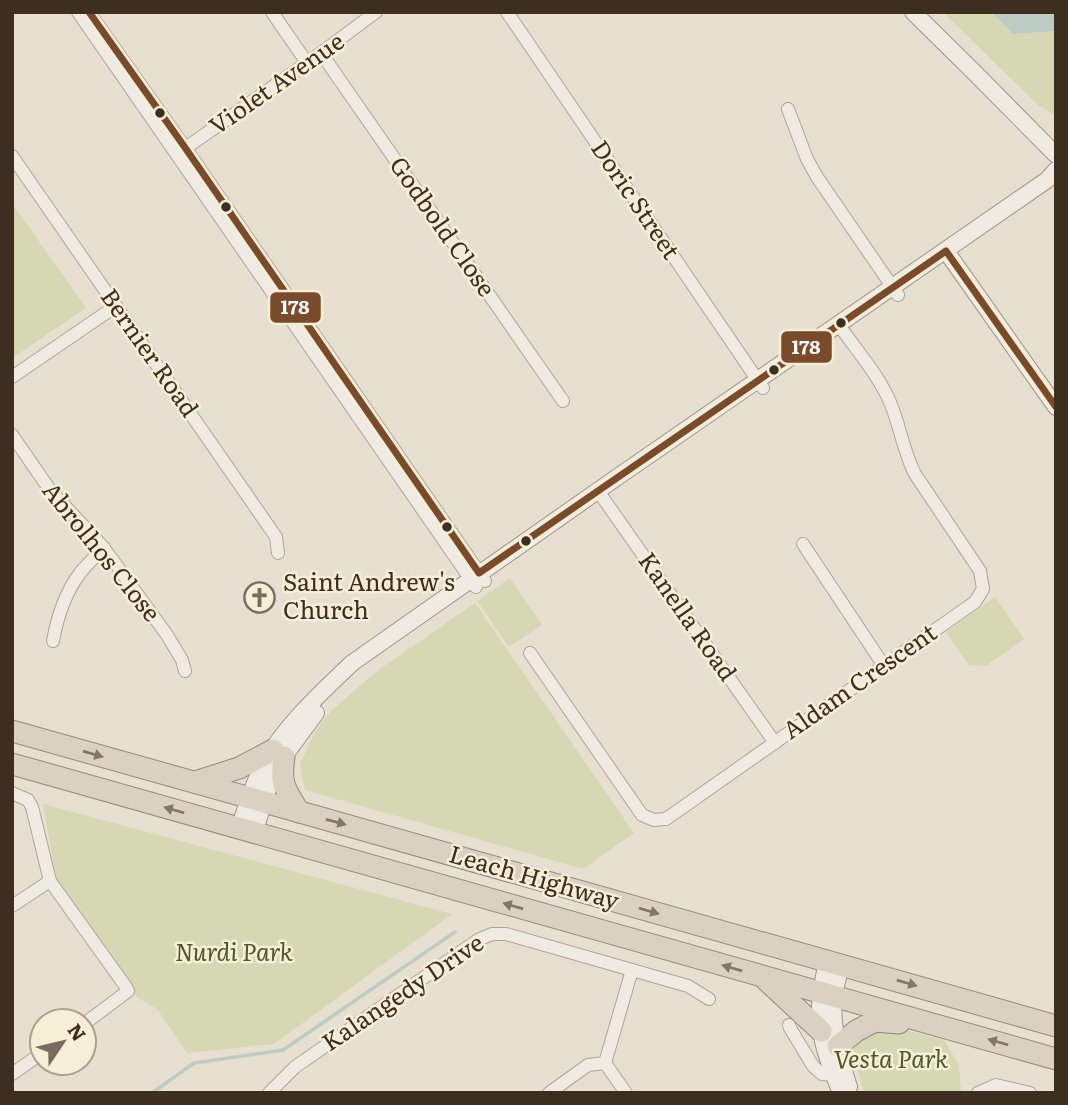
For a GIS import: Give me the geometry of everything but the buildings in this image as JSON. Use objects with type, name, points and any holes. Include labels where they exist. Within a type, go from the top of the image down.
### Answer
[{"type":"highway","name":"Leach Highway","points":[[12,731],[1056,1026]]},
{"type":"highway","points":[[193,782],[278,753],[284,787],[299,812]]},
{"type":"highway","name":"Leach Highway","points":[[12,764],[1056,1059]]},
{"type":"highway","points":[[763,977],[821,1031]]},
{"type":"highway","points":[[838,1046],[856,1031],[876,1021],[939,1026]]},
{"type":"street","points":[[78,12],[181,151]]},
{"type":"street","points":[[89,12],[181,151],[478,580]]},
{"type":"street","points":[[272,12],[307,63]]},
{"type":"street","name":"Violet Avenue","points":[[181,151],[376,12]]},
{"type":"street","name":"Doric Street","points":[[507,12],[761,384]]},
{"type":"street","points":[[913,12],[1050,144],[1056,155]]},
{"type":"street","name":"Godbold Close","points":[[321,53],[563,401]]},
{"type":"street","points":[[788,109],[807,159],[817,177],[895,291]]},
{"type":"street","name":"Bernier Road","points":[[12,156],[276,537],[278,553]]},
{"type":"street","points":[[949,255],[1048,180],[1056,170]]},
{"type":"street","points":[[247,831],[264,763],[278,753],[360,668],[478,580],[895,291],[1056,186]]},
{"type":"street","points":[[949,255],[1053,397]]},
{"type":"street","points":[[12,377],[116,306]]},
{"type":"street","name":"Aldam Crescent","points":[[530,653],[642,815],[654,820],[666,819],[975,602],[983,589],[979,570],[915,474],[908,461],[888,398],[841,329]]},
{"type":"street","name":"Abrolhos Close","points":[[12,435],[50,490],[104,548],[167,635],[182,660],[185,671]]},
{"type":"street","name":"Kanella Road","points":[[601,495],[775,743]]},
{"type":"street","points":[[803,544],[884,666]]},
{"type":"street","points":[[52,641],[56,623],[73,584],[104,548]]},
{"type":"street","points":[[12,793],[28,800],[32,807],[50,881],[128,992],[98,1014]]},
{"type":"street","points":[[12,906],[50,881]]},
{"type":"street","name":"Kalangedy Drive","points":[[269,1093],[295,1067],[478,940],[492,934],[506,934],[688,986],[709,999]]},
{"type":"street","points":[[834,962],[820,1012],[821,1031],[841,1093]]},
{"type":"street","points":[[605,1063],[632,970]]},
{"type":"street","points":[[827,994],[851,1093]]},
{"type":"street","points":[[789,1025],[813,1066],[822,1074],[834,1075]]},
{"type":"street","points":[[12,1074],[28,1063]]},
{"type":"street","points":[[549,1093],[588,1065],[605,1063]]},
{"type":"street","points":[[605,1063],[626,1093]]},
{"type":"street","points":[[978,1093],[996,1085],[1030,1093]]},
{"type":"green space","points":[[943,12],[991,12],[1013,34],[1056,31],[1056,116],[1038,105]]},
{"type":"green space","points":[[12,203],[86,308],[12,358]]},
{"type":"green space","points":[[510,578],[542,625],[509,647],[477,601]]},
{"type":"green space","points":[[995,597],[1024,639],[986,666],[969,665],[946,632]]},
{"type":"green space","points":[[475,603],[634,833],[583,869],[305,790],[300,764],[315,732],[331,711],[377,671]]},
{"type":"green space","name":"Nurdi Park","points":[[43,804],[452,914],[274,1044],[187,1053],[157,1009],[138,998],[56,878]]},
{"type":"green space","name":"Vesta Park","points":[[883,1024],[944,1040],[959,1065],[961,1093],[864,1093],[851,1044]]},
{"type":"shaded area","points":[[991,12],[1056,12],[1056,31],[1013,34]]},
{"type":"waterway","points":[[152,1093],[194,1063],[283,1050],[455,932]]},
{"type":"transit line","name":"178","points":[[89,12],[479,573],[946,251],[1056,407]]},
{"type":"place","name":"Saint Andrew's Church","points":[[260,597]]}]
